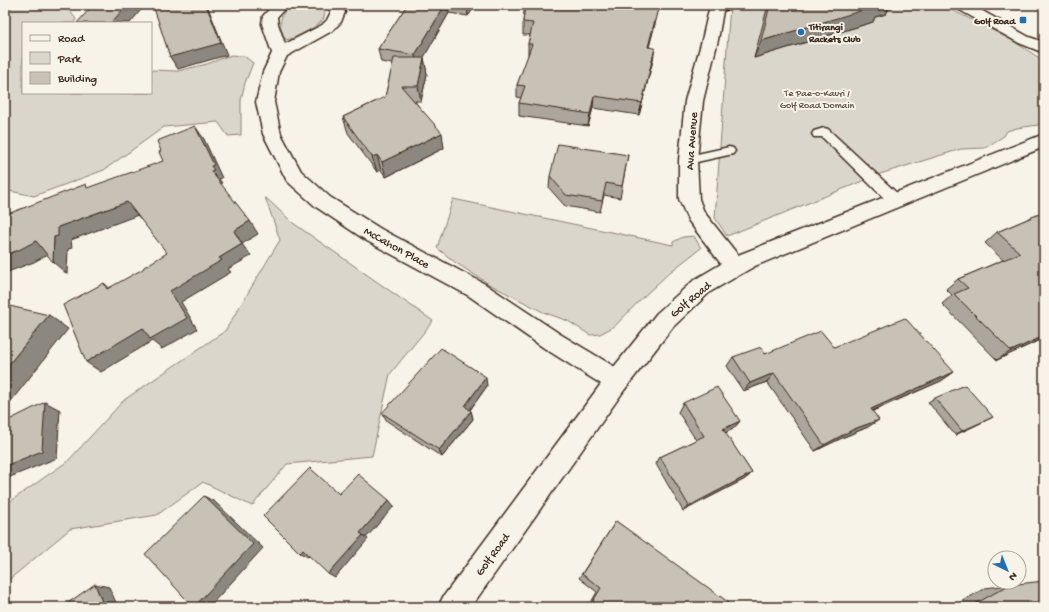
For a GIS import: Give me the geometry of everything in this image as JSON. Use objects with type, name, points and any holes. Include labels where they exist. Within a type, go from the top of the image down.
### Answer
[{"type":"street","points":[[281,5],[274,10],[270,16],[270,24],[280,54],[316,34],[333,22],[338,12],[333,5]]},
{"type":"street","points":[[961,5],[1024,40],[1044,48]]},
{"type":"street","name":"Ava Avenue","points":[[722,7],[710,40],[694,102],[688,160],[689,199],[695,215],[715,244],[735,266]]},
{"type":"street","points":[[1024,40],[1044,55]]},
{"type":"street","name":"McCahon Place","points":[[280,54],[271,72],[265,102],[272,134],[294,176],[323,202],[374,235],[476,290],[552,341],[617,381]]},
{"type":"street","name":"Golf Road","points":[[453,607],[617,381],[665,320],[678,306],[698,289],[735,266],[1044,140]]},
{"type":"lane","points":[[818,134],[824,132],[895,200]]},
{"type":"lane","points":[[688,160],[729,151]]},
{"type":"green space","points":[[5,5],[72,5],[69,10],[76,19],[74,22],[22,22],[22,94],[152,94],[152,70],[178,71],[207,64],[231,55],[244,56],[253,63],[245,83],[241,100],[241,135],[228,136],[218,122],[164,127],[104,170],[34,196],[5,190]]},
{"type":"green space","points":[[293,5],[320,5],[325,10],[325,15],[323,20],[314,27],[286,40],[283,35],[281,20],[284,12]]},
{"type":"green space","name":"Te Pae-o-Kauri / Golf Road Domain","points":[[730,5],[942,5],[1010,39],[1044,61],[1044,121],[1038,125],[1007,131],[1004,136],[985,148],[961,149],[880,174],[727,236],[715,218]]},
{"type":"green space","points":[[265,197],[293,223],[433,321],[390,374],[372,456],[287,464],[252,506],[203,482],[157,515],[70,529],[5,583],[5,505],[68,461],[124,400],[225,331],[280,240]]},
{"type":"green space","points":[[453,199],[673,245],[673,242],[683,237],[694,236],[701,248],[670,272],[615,326],[600,334],[590,335],[568,321],[543,312],[489,284],[456,263],[437,248]]},
{"type":"building","points":[[93,5],[127,5],[112,22],[78,22]]},
{"type":"building","points":[[153,5],[206,5],[221,43],[170,57]]},
{"type":"building","points":[[407,5],[445,5],[415,55],[378,49]]},
{"type":"building","points":[[525,5],[659,5],[648,47],[655,48],[642,103],[594,96],[590,114],[519,103],[525,86],[517,85],[532,44],[528,44],[533,23],[523,22]]},
{"type":"building","points":[[770,5],[880,5],[761,41]]},
{"type":"building","points":[[394,58],[424,58],[418,86],[401,86],[442,133],[382,162],[377,155],[372,157],[343,117],[385,97]]},
{"type":"building","points":[[195,126],[214,165],[211,166],[214,170],[211,171],[250,221],[234,231],[242,244],[219,258],[222,260],[170,291],[187,318],[150,339],[143,328],[86,362],[63,305],[104,283],[107,289],[143,269],[167,253],[127,202],[58,227],[58,236],[54,237],[53,262],[36,241],[19,250],[5,255],[5,215],[86,184],[87,188],[163,161],[159,152],[161,151],[157,141]]},
{"type":"building","points":[[558,144],[628,155],[622,186],[606,183],[602,201],[566,195],[550,176]]},
{"type":"building","points":[[1044,212],[1044,336],[1011,351],[954,294],[968,288],[958,279],[1020,253],[997,232]]},
{"type":"building","points":[[5,305],[49,315],[5,369]]},
{"type":"building","points":[[905,318],[954,372],[871,409],[879,420],[854,429],[824,445],[774,373],[750,383],[733,357],[761,347],[765,354],[821,331],[834,347]]},
{"type":"building","points":[[441,348],[486,377],[465,406],[471,411],[439,450],[382,413]]},
{"type":"building","points":[[965,385],[993,417],[962,431],[935,398]]},
{"type":"building","points":[[717,387],[740,421],[723,429],[752,473],[689,506],[660,457],[704,436],[683,403]]},
{"type":"building","points":[[45,402],[42,451],[5,466],[5,422]]},
{"type":"building","points":[[310,468],[339,494],[358,474],[389,500],[360,533],[363,535],[328,574],[303,550],[300,553],[263,516]]},
{"type":"building","points":[[204,496],[253,544],[193,607],[145,554]]},
{"type":"building","points":[[616,521],[728,602],[725,607],[600,607],[593,601],[601,588],[582,574]]},
{"type":"building","points":[[1044,581],[1044,607],[976,607],[975,604],[1000,590],[1027,590],[1027,583]]},
{"type":"building","points":[[95,584],[104,607],[62,607]]},
{"type":"place","name":"Golf Road","points":[[1023,20]]},
{"type":"place","name":"Titirangi Rackets Club","points":[[801,32]]}]
